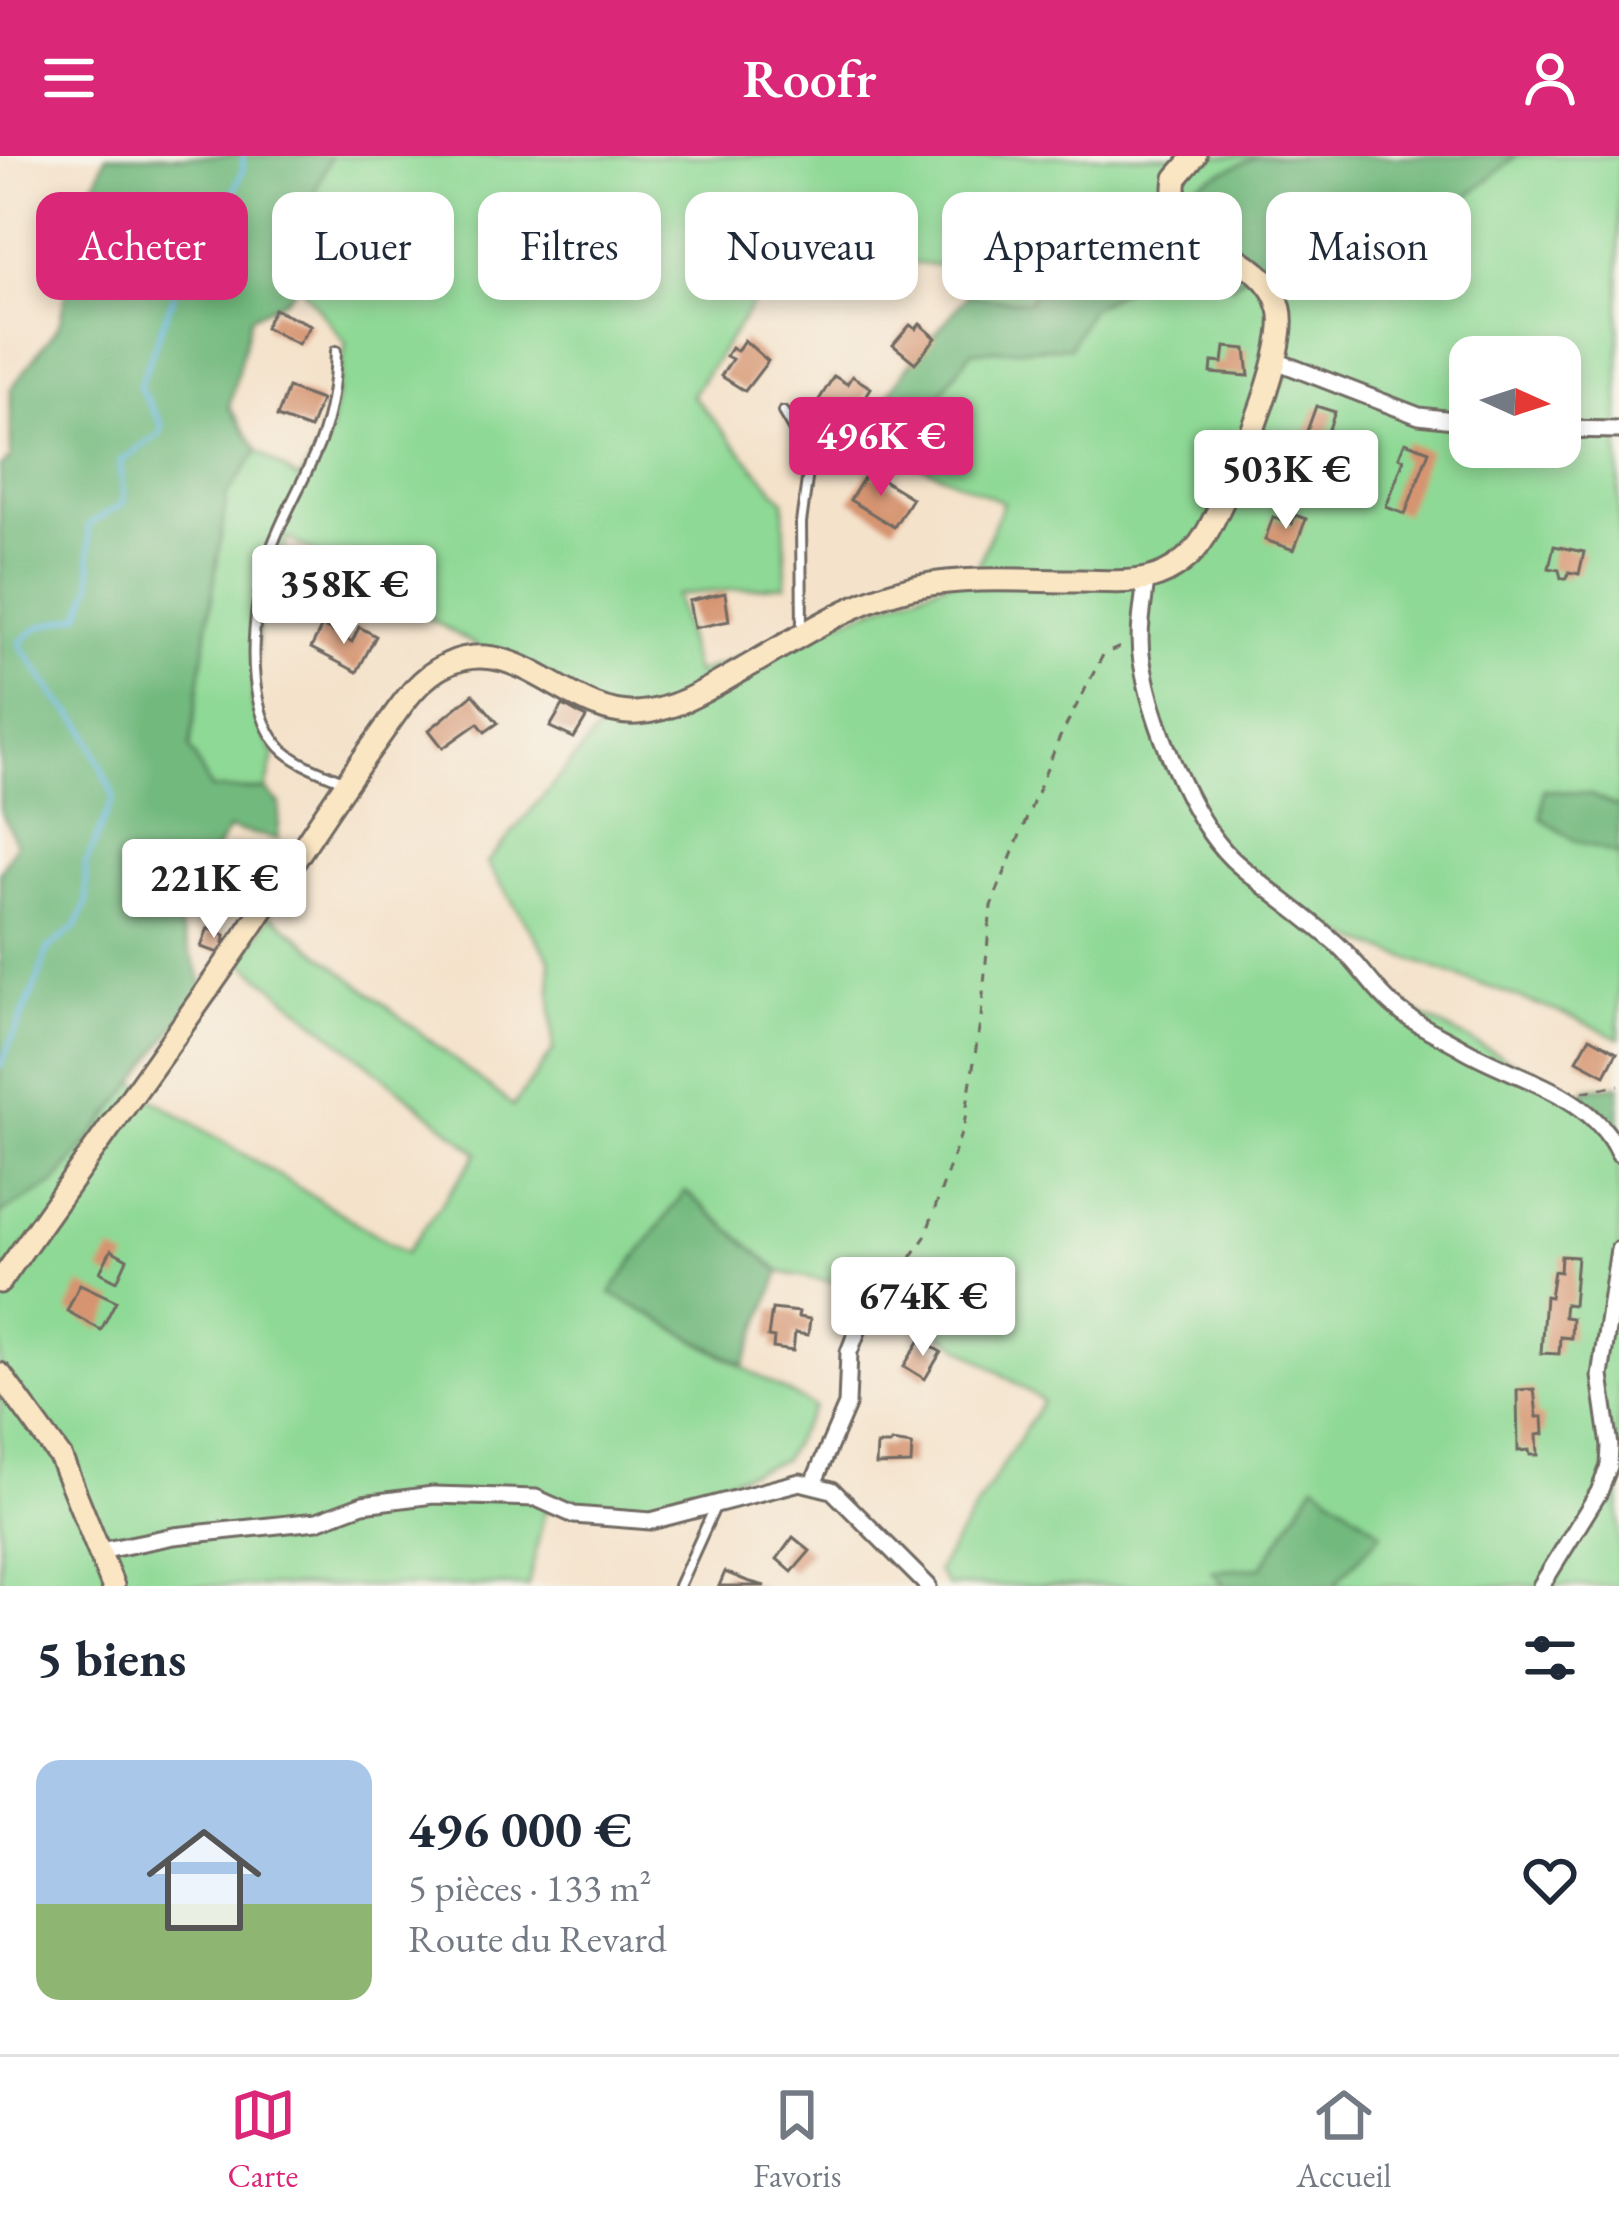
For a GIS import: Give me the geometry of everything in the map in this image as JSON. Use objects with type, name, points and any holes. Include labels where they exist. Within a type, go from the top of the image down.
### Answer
[{"type":"main road","points":[[0,1282],[347,782],[429,675],[459,659],[498,659],[586,702],[628,714],[664,709],[706,691],[850,610],[915,586],[952,580],[1146,580],[1182,562],[1204,536],[1229,485],[1281,345],[1282,312],[1269,284],[1243,262],[1191,232],[1178,214],[1176,178],[1196,156]]},
{"type":"main road","points":[[0,1374],[61,1458],[113,1586]]},
{"type":"street","points":[[1276,362],[1419,416],[1449,420]]},
{"type":"street","points":[[1581,429],[1619,430]]},
{"type":"street","points":[[1146,580],[1142,661],[1168,745],[1198,814],[1232,858],[1341,947],[1398,1011],[1575,1103],[1610,1135],[1619,1154]]},
{"type":"street","points":[[1541,1586],[1600,1492],[1609,1466],[1600,1376],[1619,1249]]},
{"type":"street","points":[[813,1484],[847,1405],[849,1352],[865,1311]]},
{"type":"street","points":[[100,1551],[174,1536],[317,1521],[363,1504],[401,1497],[536,1498],[574,1515],[652,1521],[800,1482],[832,1490],[928,1586]]},
{"type":"lane","points":[[336,351],[335,383],[320,440],[275,536],[260,585],[255,680],[268,729],[282,750],[347,782]]},
{"type":"lane","points":[[783,412],[810,458],[801,523],[802,637]]},
{"type":"lane","points":[[679,1586],[716,1506]]},
{"type":"path","points":[[865,1311],[899,1275],[925,1237],[964,1125],[981,1017],[991,906],[1014,845],[1059,739],[1103,655],[1140,634]]},
{"type":"path","points":[[1575,1103],[1586,1089],[1619,1085]]},
{"type":"green space","points":[[106,156],[331,156],[315,192],[272,192],[272,300],[284,300],[251,317],[229,407],[258,451],[227,494],[190,748],[211,789],[266,790],[280,804],[278,839],[229,829],[210,859],[210,901],[176,918],[204,986],[55,1183],[0,1214],[0,872],[16,844],[0,809],[0,466],[11,458],[11,389],[59,325],[65,300],[248,300],[248,192],[91,192]]},
{"type":"green space","points":[[331,156],[1258,156],[1179,192],[1157,192],[1153,186],[1148,192],[942,192],[942,265],[918,264],[918,192],[685,192],[685,300],[756,300],[692,395],[784,501],[786,585],[676,595],[695,674],[976,571],[1003,502],[879,447],[914,405],[935,401],[972,351],[1069,347],[1089,309],[1105,300],[1242,300],[1242,278],[1266,260],[1266,300],[1471,300],[1471,194],[1516,156],[1619,156],[1619,807],[1588,794],[1545,790],[1541,818],[1573,840],[1619,855],[1619,1038],[1335,932],[1403,1006],[1580,1096],[1619,1138],[1619,1586],[1338,1586],[1337,1582],[1262,1568],[1214,1573],[1225,1586],[947,1586],[937,1571],[1043,1401],[873,1290],[780,1272],[685,1191],[611,1293],[814,1407],[783,1460],[647,1508],[545,1510],[528,1586],[0,1586],[0,1214],[55,1183],[136,1081],[150,1097],[406,1253],[478,1153],[241,961],[271,915],[513,1106],[553,1051],[550,959],[487,863],[607,720],[288,538],[261,609],[252,703],[274,756],[266,790],[211,790],[190,748],[227,494],[258,451],[299,480],[330,431],[346,343],[312,300],[454,300],[454,192],[315,192]]},
{"type":"green space","points":[[1258,156],[1516,156],[1471,194],[1266,192],[1266,260],[1242,278],[1242,192],[1178,192]]},
{"type":"green space","points":[[964,300],[1105,300],[1090,309],[1070,347],[972,351],[935,401],[914,405],[879,447],[859,438],[905,370]]},
{"type":"green space","points":[[1544,790],[1588,794],[1619,807],[1619,855],[1573,840],[1541,818]]},
{"type":"green space","points":[[1619,1085],[1619,1138],[1581,1096],[1586,1089]]},
{"type":"green space","points":[[685,1191],[780,1272],[744,1365],[610,1293]]},
{"type":"green space","points":[[1315,1483],[1382,1533],[1338,1586],[1225,1586],[1212,1571],[1262,1567]]},
{"type":"building","points":[[274,309],[311,325],[298,344],[265,327]]},
{"type":"building","points":[[920,324],[936,338],[915,363],[893,345],[910,325],[916,329]]},
{"type":"building","points":[[744,340],[768,361],[745,391],[721,376],[732,359],[726,356],[731,348],[737,351]]},
{"type":"building","points":[[1225,347],[1246,349],[1249,376],[1211,373],[1212,362],[1223,363]]},
{"type":"building","points":[[834,376],[847,384],[852,376],[871,388],[856,426],[850,423],[837,442],[805,422]]},
{"type":"building","points":[[288,388],[321,400],[310,429],[277,417]]},
{"type":"building","points":[[1316,406],[1335,412],[1325,440],[1306,434]]},
{"type":"building","points":[[1405,442],[1429,451],[1405,514],[1386,507],[1404,459],[1399,457]]},
{"type":"building","points":[[868,471],[912,498],[894,527],[850,500]]},
{"type":"building","points":[[1295,515],[1306,519],[1294,550],[1265,540],[1273,517],[1292,524]]},
{"type":"building","points":[[1554,546],[1584,552],[1579,574],[1569,572],[1561,578],[1559,570],[1549,568]]},
{"type":"building","points":[[725,593],[729,621],[694,628],[689,601]]},
{"type":"building","points":[[322,626],[352,642],[359,627],[376,636],[357,672],[311,648]]},
{"type":"building","points":[[473,694],[498,723],[485,732],[478,723],[443,748],[429,730]]},
{"type":"building","points":[[563,705],[586,718],[574,738],[550,727]]},
{"type":"building","points":[[208,928],[225,935],[222,954],[201,947]]},
{"type":"building","points":[[1590,1037],[1617,1052],[1605,1075],[1577,1060]]},
{"type":"building","points":[[111,1250],[127,1259],[117,1281],[100,1272]]},
{"type":"building","points":[[1561,1256],[1577,1257],[1573,1305],[1565,1304],[1564,1312],[1564,1317],[1572,1318],[1571,1338],[1560,1337],[1559,1354],[1541,1353],[1545,1296],[1550,1297],[1554,1271],[1560,1272]]},
{"type":"building","points":[[80,1284],[116,1301],[101,1330],[67,1311]]},
{"type":"building","points":[[772,1309],[799,1312],[798,1317],[810,1319],[808,1335],[795,1333],[793,1351],[773,1348],[774,1338],[768,1337]]},
{"type":"building","points":[[920,1340],[941,1352],[925,1379],[904,1366]]},
{"type":"building","points":[[1534,1389],[1544,1434],[1537,1435],[1538,1455],[1530,1455],[1529,1450],[1518,1451],[1517,1390]]},
{"type":"building","points":[[877,1445],[912,1445],[911,1464],[876,1465]]},
{"type":"building","points":[[793,1537],[810,1551],[792,1572],[777,1559]]},
{"type":"building","points":[[725,1572],[747,1581],[765,1586],[719,1586]]},
{"type":"waterway","points":[[0,1066],[48,949],[76,927],[87,903],[85,866],[114,797],[84,727],[56,697],[19,643],[39,627],[80,615],[92,585],[88,525],[124,503],[120,461],[160,434],[162,425],[139,387],[174,295],[180,232],[204,216],[226,210],[243,169],[243,156]]}]
